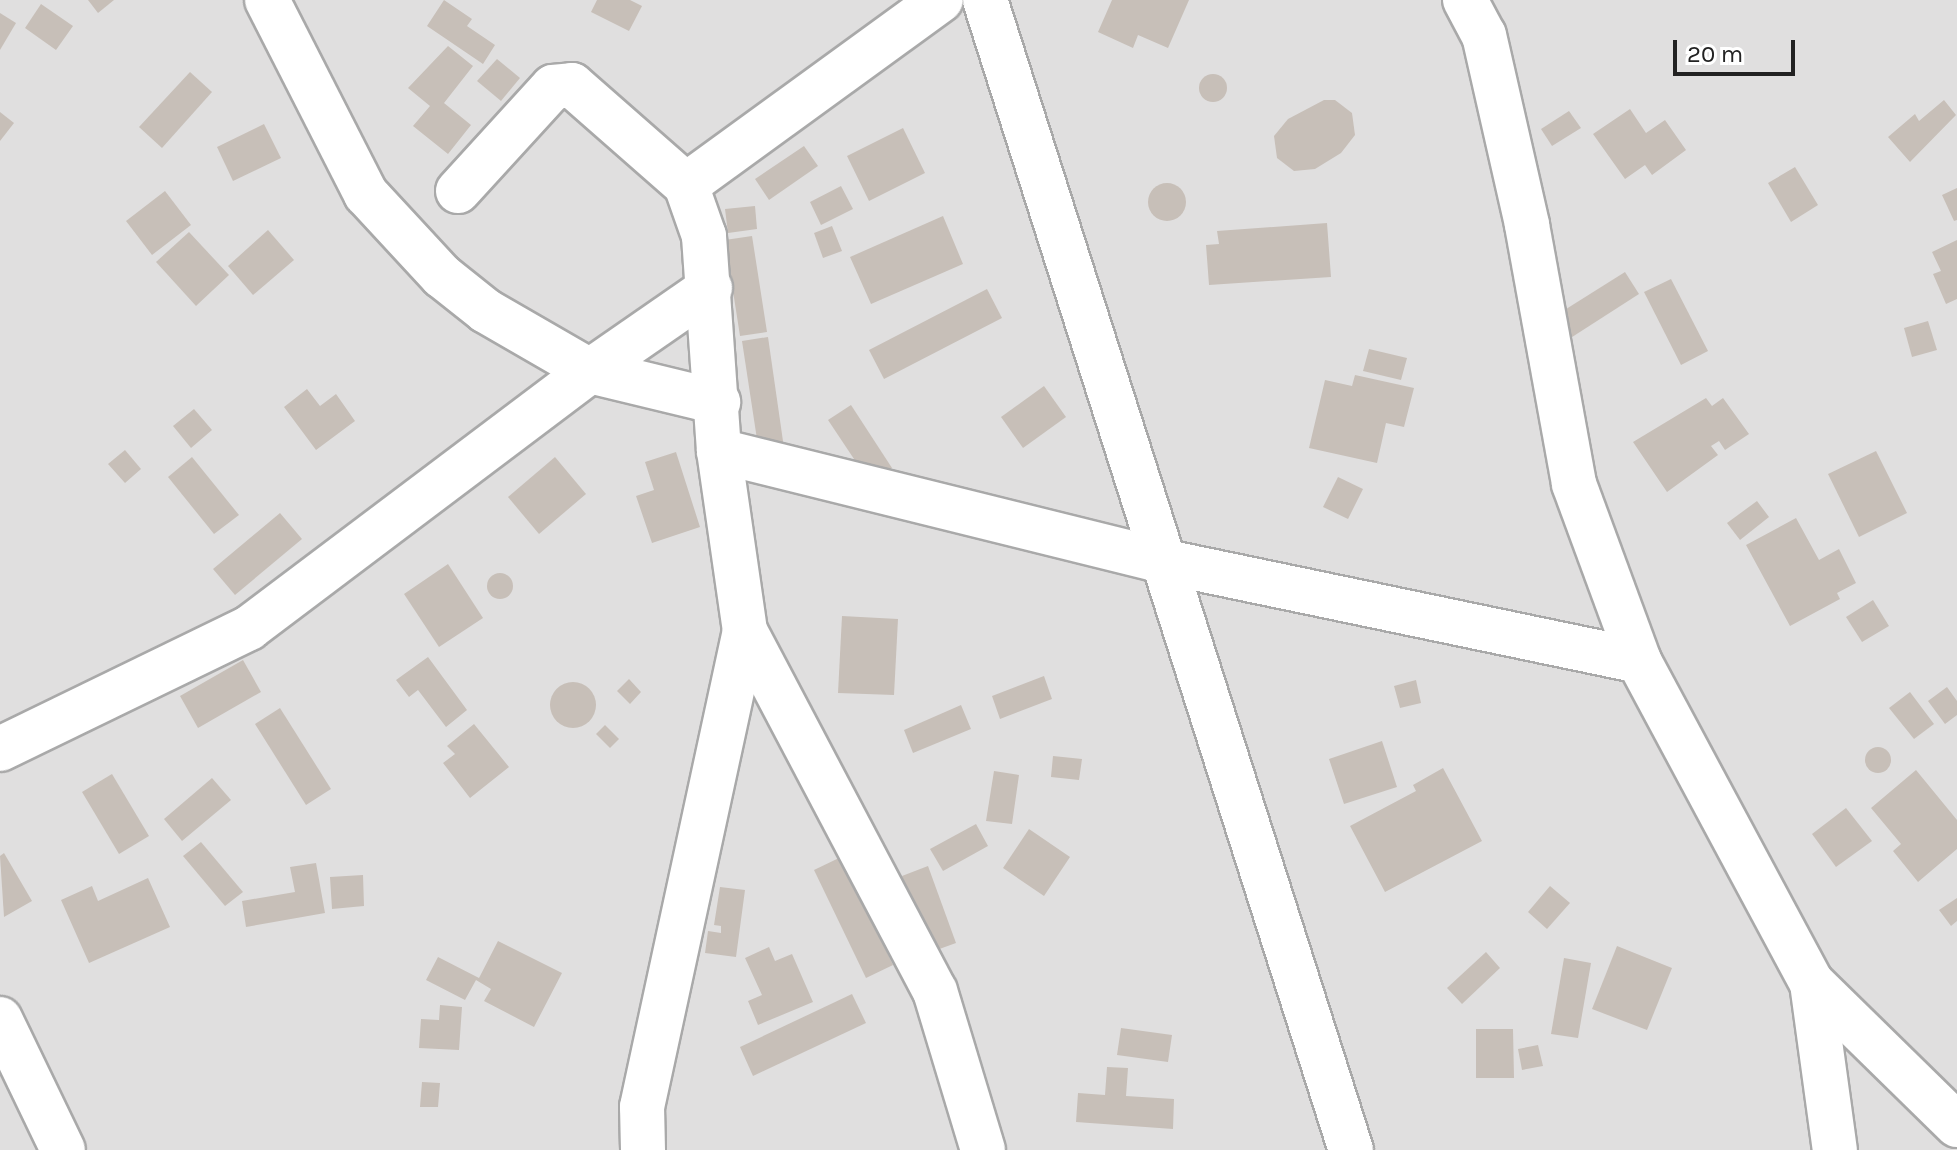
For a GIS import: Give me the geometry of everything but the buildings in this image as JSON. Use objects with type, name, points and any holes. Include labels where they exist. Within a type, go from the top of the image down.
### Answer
[{"type":"street","points":[[267,0],[366,194],[453,285],[486,311],[590,371],[718,402]]},
{"type":"street","points":[[686,185],[941,0]]},
{"type":"street","points":[[985,0],[1351,1150]]},
{"type":"street","points":[[1465,0],[1484,35],[1527,225],[1574,484],[1639,661],[1812,983],[1957,1125]]},
{"type":"street","points":[[458,191],[553,87],[572,85],[686,185],[704,236],[718,402],[719,451],[745,631],[935,991],[983,1150]]},
{"type":"street","points":[[0,749],[249,628],[590,371],[710,288]]},
{"type":"street","points":[[719,451],[1166,562],[1639,661]]},
{"type":"street","points":[[643,1150],[642,1107],[745,631]]},
{"type":"street","points":[[1812,983],[1835,1150]]},
{"type":"street","points":[[0,1019],[63,1150]]},
{"type":"shaded area","points":[[0,0],[1957,0],[1957,1150],[0,1150]]}]
